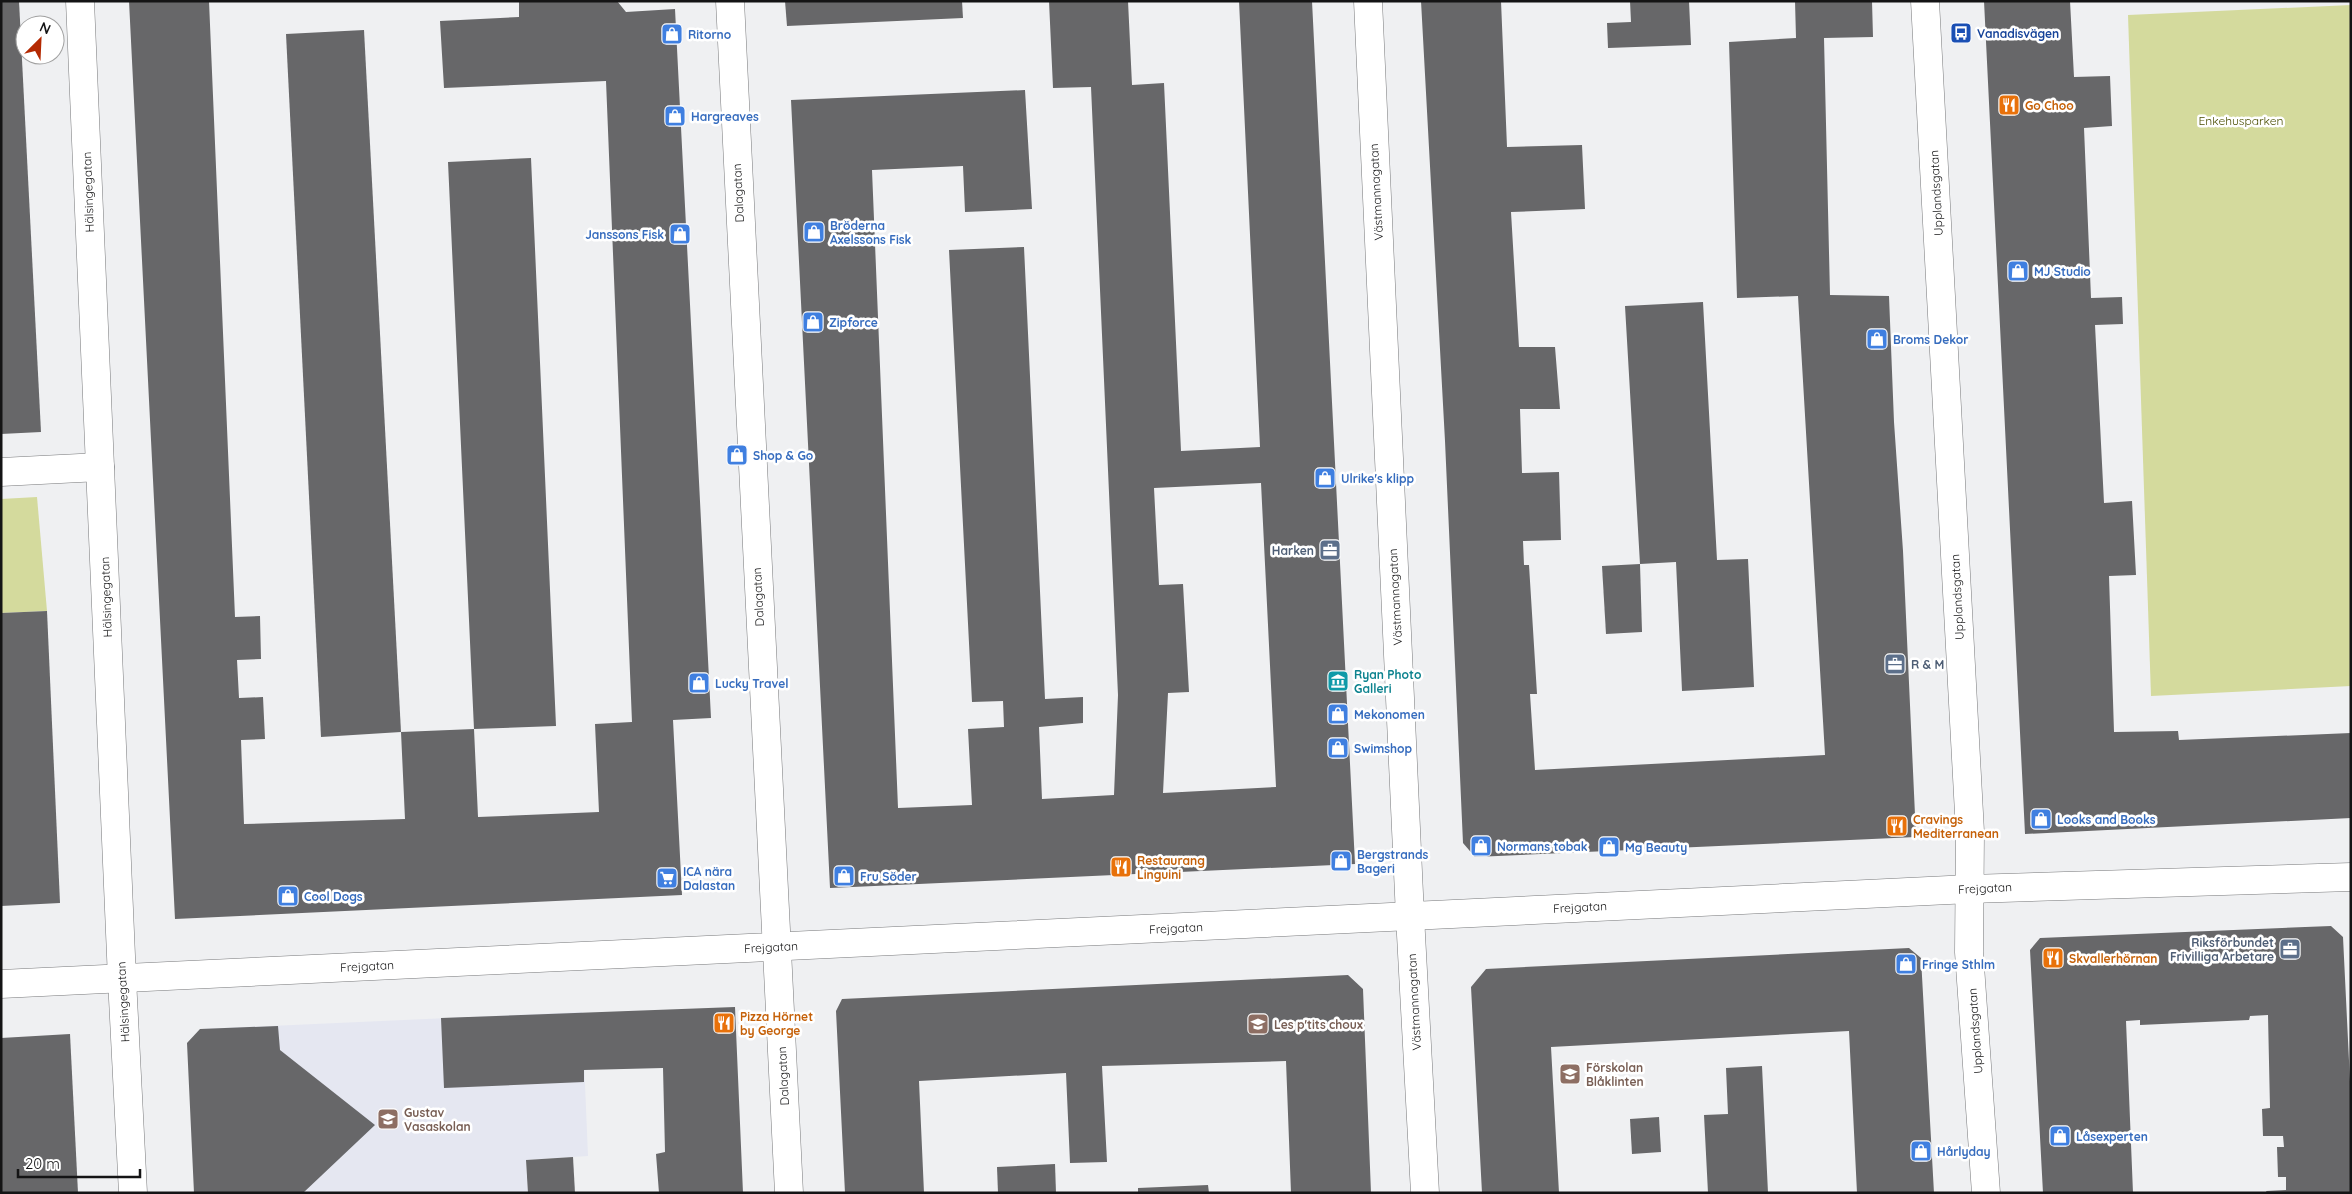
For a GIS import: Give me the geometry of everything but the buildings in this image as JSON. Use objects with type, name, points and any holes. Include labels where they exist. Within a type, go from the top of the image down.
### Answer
[{"type":"street","name":"Hälsingegatan","points":[[80,1],[133,1193]]},
{"type":"street","name":"Dalagatan","points":[[730,1],[789,1193]]},
{"type":"street","name":"Västmannagatan","points":[[1368,1],[1410,916],[1425,1193]]},
{"type":"street","name":"Upplandsgatan","points":[[1925,1],[1970,832],[1969,952],[1986,1193]]},
{"type":"street","points":[[1,472],[100,467]]},
{"type":"street","name":"Frejgatan","points":[[1,984],[1970,889],[2351,877]]},
{"type":"shaded area","name":"Gustav Vasaskolan","points":[[582,1012],[588,1156],[526,1160],[528,1193],[194,1193],[201,1029]]},
{"type":"green space","name":"Enkehusparken","points":[[2351,5],[2351,686],[2151,696],[2128,15]]},
{"type":"green space","points":[[37,497],[47,611],[1,613],[1,499]]},
{"type":"place","name":"Vanadisvägen","points":[[1961,33]]},
{"type":"place","name":"Ritorno","points":[[672,34]]},
{"type":"place","name":"Go Choo","points":[[2009,105]]},
{"type":"place","name":"Hargreaves","points":[[675,116]]},
{"type":"place","name":"Bröderna Axelssons Fisk","points":[[814,232]]},
{"type":"place","name":"Janssons Fisk","points":[[680,234]]},
{"type":"place","name":"MJ Studio","points":[[2018,271]]},
{"type":"place","name":"Zipforce","points":[[813,322]]},
{"type":"place","name":"Broms Dekor","points":[[1877,339]]},
{"type":"place","name":"Shop & Go","points":[[737,455]]},
{"type":"place","name":"Ulrike's klipp","points":[[1325,478]]},
{"type":"place","name":"Harken","points":[[1330,550]]},
{"type":"place","name":"R & M","points":[[1895,664]]},
{"type":"place","name":"Ryan Photo Galleri","points":[[1338,681]]},
{"type":"place","name":"Lucky Travel","points":[[699,683]]},
{"type":"place","name":"Mekonomen","points":[[1338,714]]},
{"type":"place","name":"Swimshop","points":[[1338,748]]},
{"type":"place","name":"Looks and Books","points":[[2041,819]]},
{"type":"place","name":"Cravings Mediterranean","points":[[1897,826]]},
{"type":"place","name":"Normans tobak","points":[[1481,846]]},
{"type":"place","name":"Mg Beauty","points":[[1609,847]]},
{"type":"place","name":"Bergstrands Bageri","points":[[1341,861]]},
{"type":"place","name":"Restaurang Linguini","points":[[1121,867]]},
{"type":"place","name":"Fru Söder","points":[[844,876]]},
{"type":"place","name":"ICA nära Dalastan","points":[[667,878]]},
{"type":"place","name":"Cool Dogs","points":[[288,896]]},
{"type":"place","name":"Riksförbundet Frivilliga Arbetare","points":[[2290,949]]},
{"type":"place","name":"Skvallerhörnan","points":[[2053,958]]},
{"type":"place","name":"Fringe Sthlm","points":[[1906,964]]},
{"type":"place","name":"Pizza Hörnet by George","points":[[724,1023]]},
{"type":"place","name":"Les p'tits choux","points":[[1258,1024]]},
{"type":"place","name":"Förskolan Blåklinten","points":[[1570,1074]]},
{"type":"place","name":"Gustav Vasaskolan","points":[[388,1119]]},
{"type":"place","name":"Låsexperten","points":[[2060,1136]]},
{"type":"place","name":"Hårlyday","points":[[1921,1151]]}]
